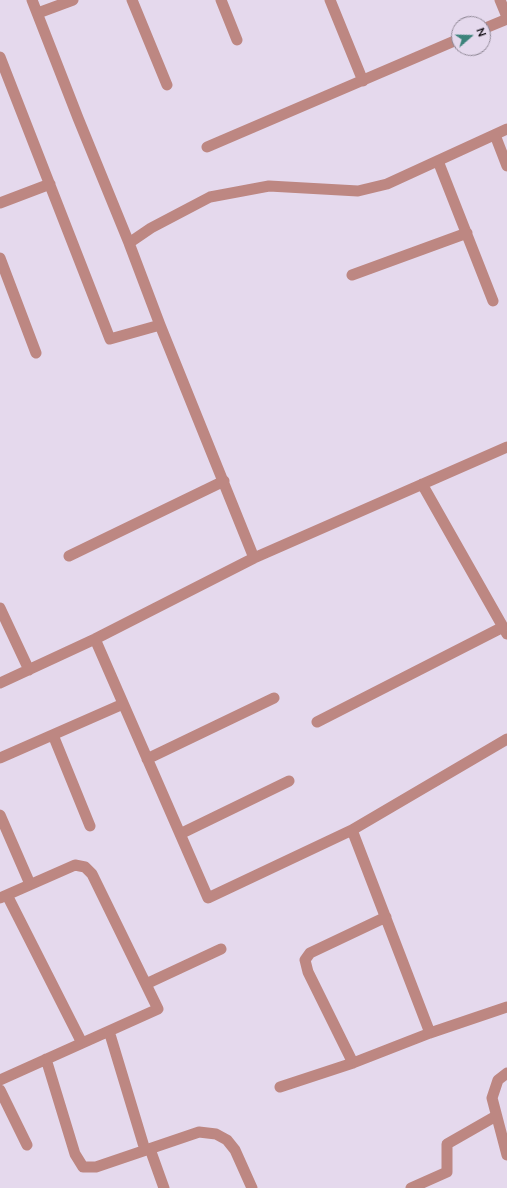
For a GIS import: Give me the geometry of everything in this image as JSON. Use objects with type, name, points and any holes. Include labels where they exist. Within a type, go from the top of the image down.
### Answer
[{"type":"street","points":[[32,0],[129,243],[160,325],[254,558]]},
{"type":"street","points":[[38,13],[73,0]]},
{"type":"street","points":[[132,0],[167,85]]},
{"type":"street","points":[[221,0],[237,40]]},
{"type":"street","points":[[330,0],[363,81]]},
{"type":"street","points":[[491,25],[507,18],[500,0]]},
{"type":"street","points":[[207,147],[451,42]]},
{"type":"street","points":[[0,57],[110,339],[160,325]]},
{"type":"street","points":[[129,243],[151,228],[210,197],[269,186],[358,191],[387,184],[507,129]]},
{"type":"street","points":[[495,135],[507,166]]},
{"type":"street","points":[[438,161],[493,301]]},
{"type":"street","points":[[0,203],[50,184]]},
{"type":"street","points":[[352,275],[467,233]]},
{"type":"street","points":[[0,258],[36,353]]},
{"type":"street","points":[[0,683],[95,640],[254,558],[507,447]]},
{"type":"street","points":[[69,556],[224,481]]},
{"type":"street","points":[[317,722],[505,631],[422,484]]},
{"type":"street","points":[[0,608],[29,670]]},
{"type":"street","points":[[95,640],[208,898],[352,830],[507,739]]},
{"type":"street","points":[[147,759],[274,698]]},
{"type":"street","points":[[0,758],[123,704]]},
{"type":"street","points":[[53,735],[90,826]]},
{"type":"street","points":[[180,834],[289,781]]},
{"type":"street","points":[[0,815],[30,884]]},
{"type":"street","points":[[352,830],[430,1034]]},
{"type":"street","points":[[0,1080],[158,1009],[92,874],[85,867],[75,865],[4,896],[82,1043]]},
{"type":"street","points":[[353,1063],[308,972],[305,960],[310,953],[386,917]]},
{"type":"street","points":[[146,984],[220,949]]},
{"type":"street","points":[[280,1086],[353,1063],[507,1007]]},
{"type":"street","points":[[109,1031],[148,1150],[164,1188]]},
{"type":"street","points":[[46,1059],[75,1154],[83,1167],[96,1167],[199,1132],[216,1134],[226,1140],[234,1150],[252,1188]]},
{"type":"street","points":[[507,1073],[498,1080],[492,1098],[507,1156]]},
{"type":"street","points":[[0,1090],[27,1145]]},
{"type":"street","points":[[411,1188],[448,1172],[447,1144],[496,1116]]}]
